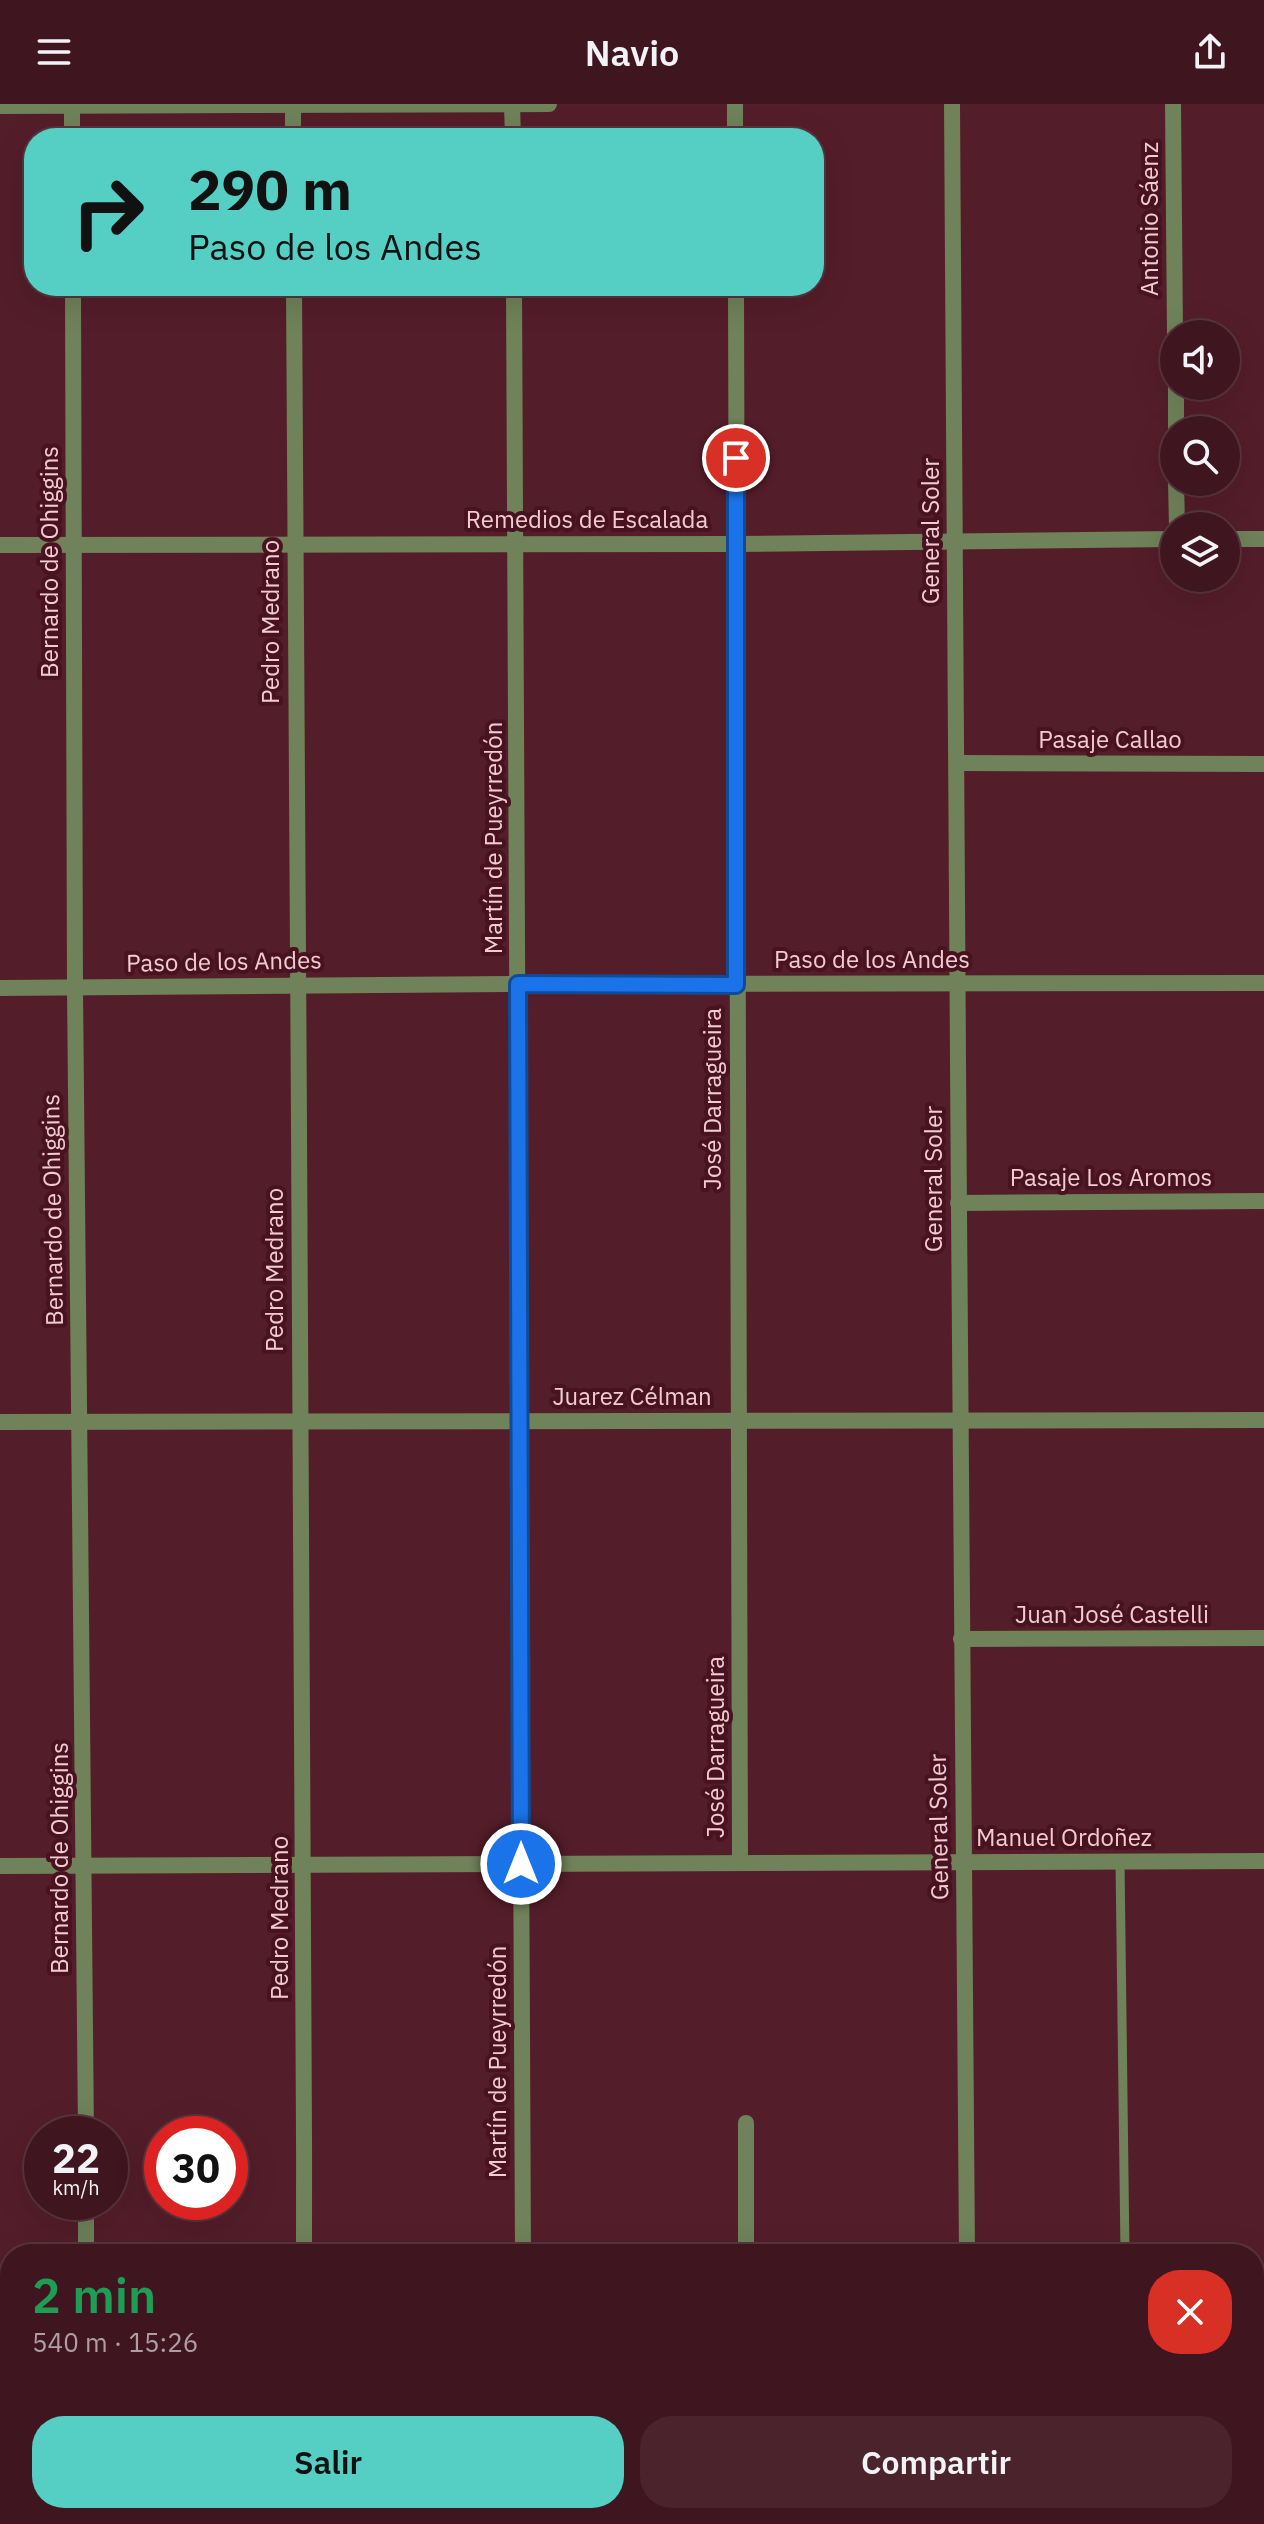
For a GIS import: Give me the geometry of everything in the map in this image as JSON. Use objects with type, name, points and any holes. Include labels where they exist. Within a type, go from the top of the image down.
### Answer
[{"type":"street","points":[[512,104],[513,128]]},
{"type":"street","points":[[0,106],[549,104]]},
{"type":"street","points":[[735,104],[735,128]]},
{"type":"street","name":"General Soler","points":[[952,104],[958,1419],[967,2244]]},
{"type":"street","name":"Antonio Sáenz","points":[[1173,104],[1175,320]]},
{"type":"street","points":[[72,105],[72,128]]},
{"type":"street","points":[[293,105],[293,128]]},
{"type":"street","name":"Bernardo de Ohiggins","points":[[73,296],[75,988],[86,2116]]},
{"type":"street","name":"Pedro Medrano","points":[[294,296],[304,2244]]},
{"type":"street","name":"Martín de Pueyrredón","points":[[514,296],[523,2244]]},
{"type":"street","name":"José Darragueira","points":[[736,296],[740,1863]]},
{"type":"street","name":"Remedios de Escalada","points":[[0,545],[955,543],[1160,539]]},
{"type":"street","points":[[1240,539],[1264,539]]},
{"type":"street","name":"Pasaje Callao","points":[[957,763],[1264,764]]},
{"type":"street","name":"Paso de los Andes","points":[[0,988],[1264,983]]},
{"type":"street","name":"Pasaje Los Aromos","points":[[958,1203],[1264,1201]]},
{"type":"street","name":"Juarez Célman","points":[[0,1422],[1264,1420]]},
{"type":"street","name":"Juan José Castelli","points":[[961,1639],[1264,1638]]},
{"type":"street","name":"Manuel Ordoñez","points":[[0,1866],[1264,1861]]},
{"type":"street","points":[[746,2123],[746,2244]]},
{"type":"street","points":[[86,2220],[86,2244]]},
{"type":"lane","points":[[1120,1861],[1125,2244]]},
{"type":"route","points":[[521,1864],[518,984],[736,985],[736,458]]}]
